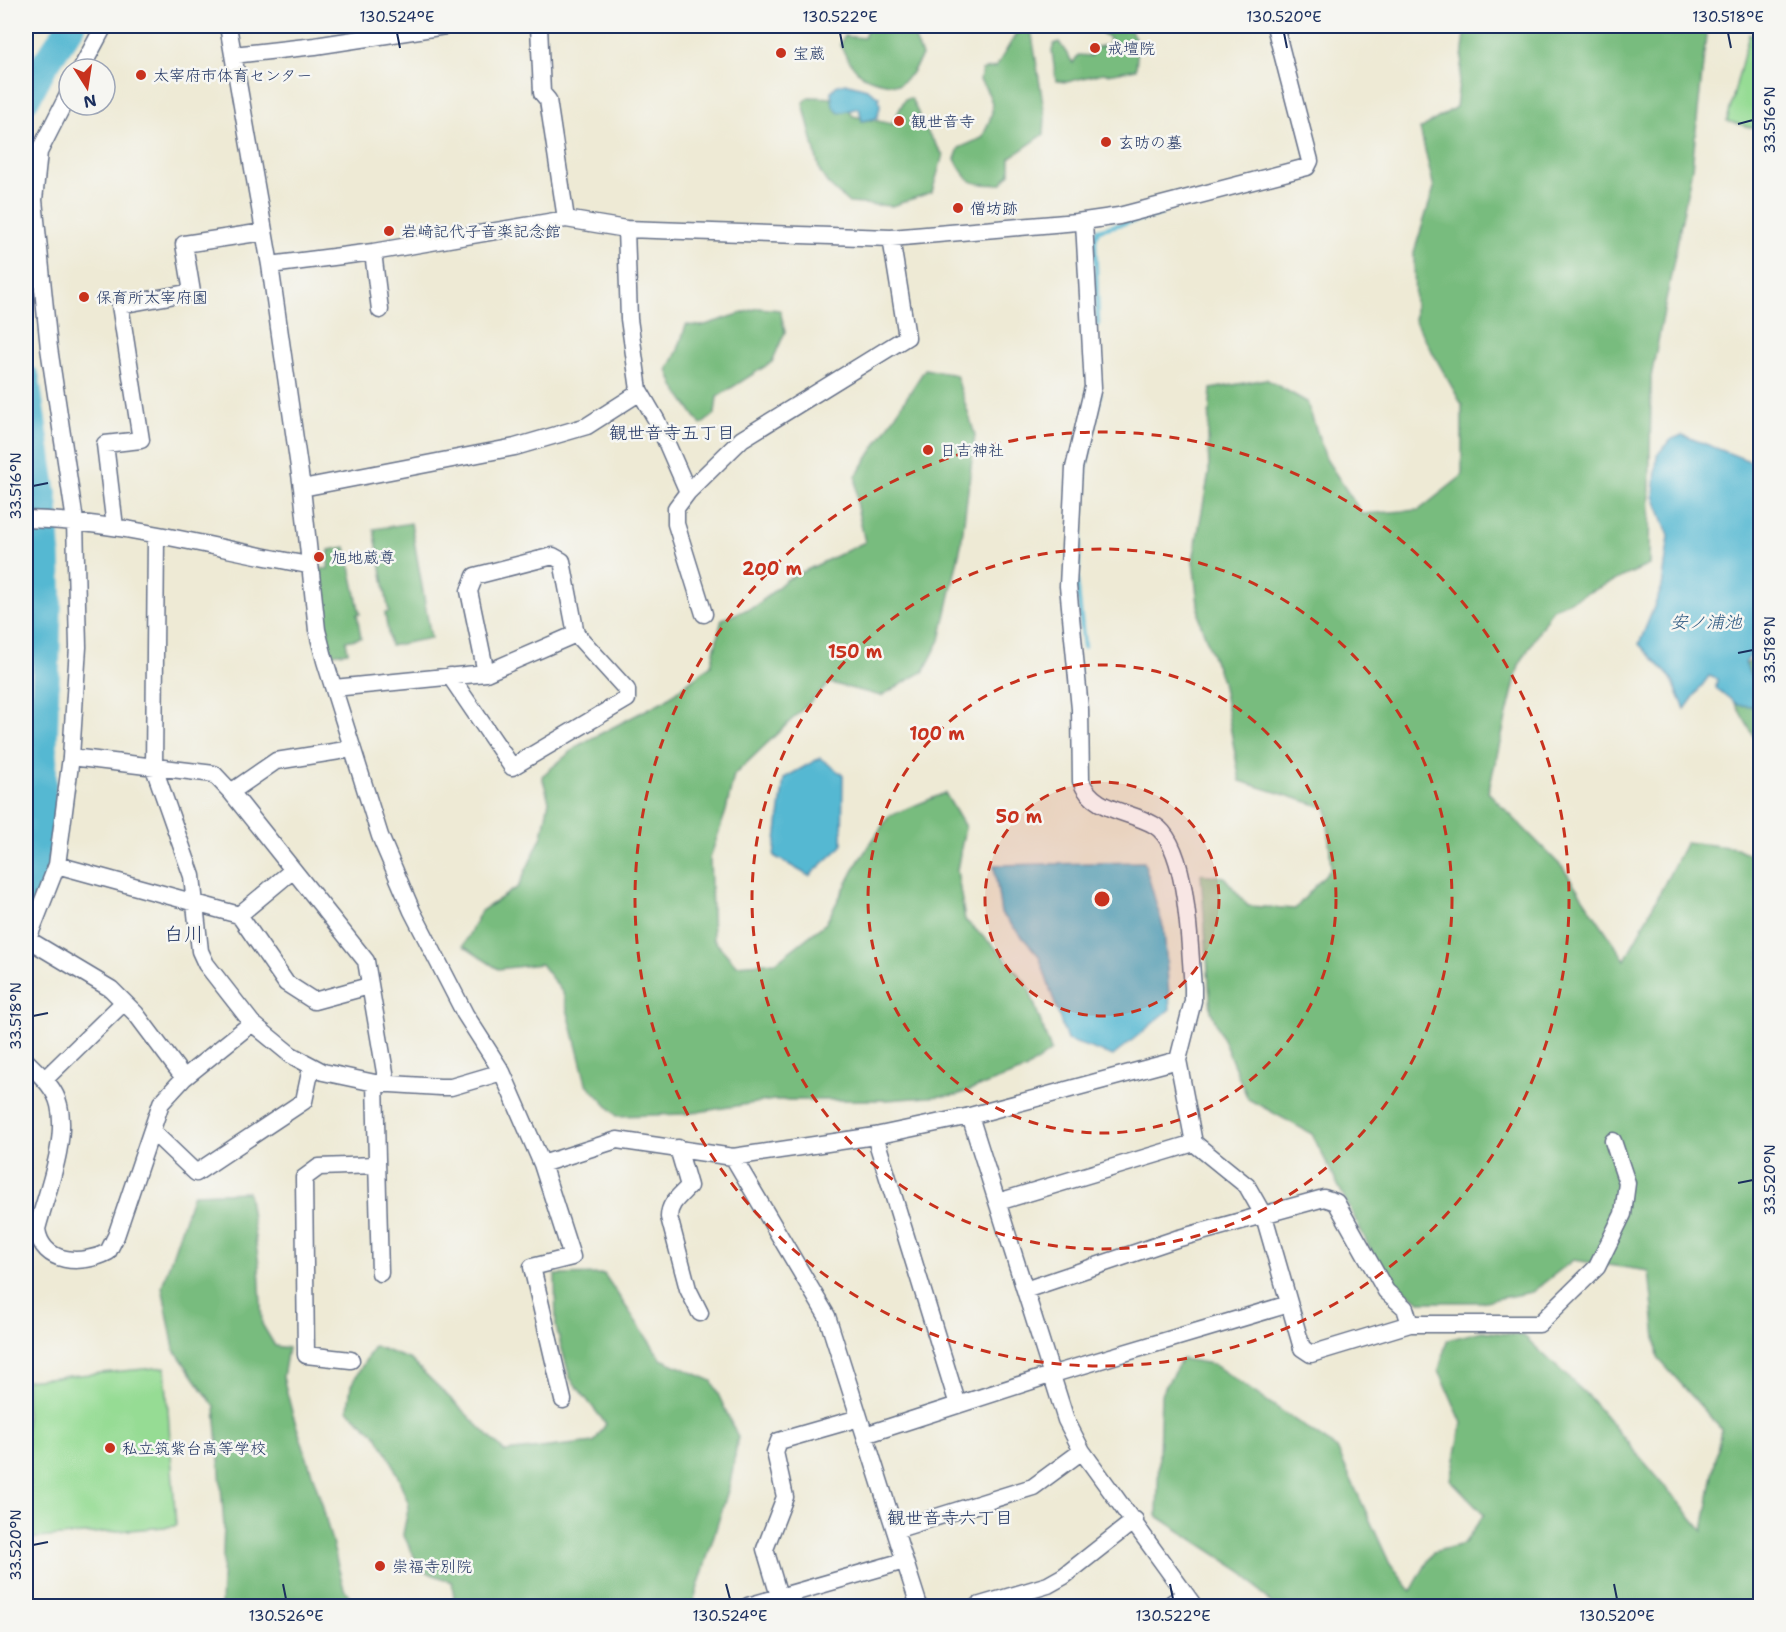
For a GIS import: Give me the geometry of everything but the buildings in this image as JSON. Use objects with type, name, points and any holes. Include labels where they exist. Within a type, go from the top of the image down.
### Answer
[{"type":"street","points":[[87,57],[104,26]]},
{"type":"street","points":[[228,26],[270,265],[302,488],[318,630],[380,836],[412,911],[465,1014],[502,1072],[542,1164],[572,1257],[532,1267],[563,1400]]},
{"type":"street","points":[[233,55],[315,46],[445,26]]},
{"type":"street","points":[[539,26],[542,93],[548,100],[566,219]]},
{"type":"street","points":[[270,265],[373,252],[566,219],[626,229],[891,238],[1084,222],[1119,216],[1307,167],[1310,161],[1275,26]]},
{"type":"street","points":[[57,117],[39,152],[34,200],[48,348],[72,521],[78,647],[71,757],[57,865],[27,942],[111,989],[124,1002],[184,1078]]},
{"type":"street","points":[[1084,222],[1093,387],[1074,468],[1068,586],[1080,710],[1081,781],[1085,790],[1096,801],[1155,825],[1177,855],[1193,987],[1193,1001],[1178,1060],[1194,1143],[1247,1186],[1264,1216],[1302,1348],[1311,1354],[1410,1324],[1539,1324],[1597,1267],[1623,1214],[1627,1183],[1613,1141]]},
{"type":"street","points":[[626,229],[629,319],[639,390],[657,421],[687,492]]},
{"type":"street","points":[[115,526],[105,444],[141,440],[120,305],[192,292],[184,244],[264,232]]},
{"type":"street","points":[[704,614],[676,524],[676,508],[687,492],[742,439],[907,337],[891,238]]},
{"type":"street","points":[[373,252],[380,309]]},
{"type":"street","points":[[302,488],[515,447],[567,432],[597,421],[634,396],[639,390]]},
{"type":"street","points":[[27,519],[115,526],[309,565]]},
{"type":"street","points":[[156,536],[154,768],[186,853],[192,876],[200,951],[206,964],[252,1023],[311,1068],[381,1083],[451,1087],[502,1072]]},
{"type":"street","points":[[450,676],[512,767],[627,699],[627,690],[576,634],[562,561],[553,556],[475,576],[469,591],[486,673]]},
{"type":"street","points":[[334,688],[486,673],[576,634]]},
{"type":"street","points":[[231,792],[276,761],[352,749]]},
{"type":"street","points":[[71,757],[214,774],[231,792],[366,961],[381,1083],[376,1165],[380,1273]]},
{"type":"street","points":[[57,865],[239,915],[286,983],[314,1001],[369,986]]},
{"type":"street","points":[[239,915],[293,870]]},
{"type":"street","points":[[45,1079],[124,1002]]},
{"type":"street","points":[[26,1061],[45,1079],[59,1106],[61,1124],[59,1146],[37,1229],[38,1239],[47,1251],[62,1259],[83,1262],[108,1252],[161,1103],[184,1078],[252,1023]]},
{"type":"street","points":[[542,1164],[617,1140],[733,1157],[875,1136],[970,1116],[1178,1060]]},
{"type":"street","points":[[152,1131],[196,1173],[304,1101],[311,1068]]},
{"type":"street","points":[[970,1116],[1066,1420],[1082,1451],[1135,1520],[1189,1600],[1168,1606]]},
{"type":"street","points":[[875,1136],[958,1405]]},
{"type":"street","points":[[998,1202],[1194,1143]]},
{"type":"street","points":[[678,1148],[689,1186],[673,1203],[669,1217],[688,1289],[700,1314]]},
{"type":"street","points":[[733,1157],[826,1316],[919,1606]]},
{"type":"street","points":[[351,1359],[306,1355],[304,1178],[319,1167],[376,1165]]},
{"type":"street","points":[[1025,1290],[1176,1239],[1324,1198],[1336,1202],[1386,1291],[1406,1308],[1410,1324]]},
{"type":"street","points":[[865,1435],[1050,1375],[1289,1304]]},
{"type":"street","points":[[779,1596],[765,1550],[785,1497],[775,1452],[779,1441],[859,1418]]},
{"type":"street","points":[[895,1530],[1033,1487],[1082,1451]]},
{"type":"street","points":[[976,1606],[1048,1585],[1064,1576],[1135,1520]]},
{"type":"street","points":[[748,1606],[904,1561]]},
{"type":"green space","points":[[868,26],[920,26],[915,39],[922,56],[911,74],[899,85],[869,79],[862,75],[851,64],[840,45],[844,36],[864,38]]},
{"type":"green space","points":[[1021,26],[1031,29],[1045,116],[1044,134],[1010,158],[1010,173],[1001,184],[978,184],[963,174],[955,159],[959,148],[982,138],[989,121],[992,102],[980,80],[982,70],[996,67]]},
{"type":"green space","points":[[1099,26],[1128,26],[1138,43],[1136,69],[1103,73],[1067,82],[1056,81],[1052,51],[1054,44],[1059,42],[1073,63],[1078,55],[1091,56],[1093,48],[1108,45],[1109,38],[1102,33]]},
{"type":"green space","points":[[1466,26],[1707,26],[1692,168],[1651,377],[1649,565],[1552,609],[1519,665],[1488,792],[1563,868],[1625,960],[1686,842],[1737,848],[1760,860],[1760,1606],[1273,1606],[1243,1572],[1157,1516],[1161,1394],[1182,1359],[1213,1364],[1337,1449],[1390,1564],[1411,1591],[1433,1552],[1464,1544],[1484,1514],[1451,1480],[1462,1423],[1439,1370],[1447,1340],[1482,1331],[1524,1336],[1589,1397],[1703,1531],[1721,1429],[1658,1358],[1649,1271],[1573,1260],[1532,1292],[1480,1302],[1421,1302],[1383,1274],[1312,1134],[1248,1099],[1211,1011],[1201,874],[1224,877],[1248,906],[1295,909],[1331,868],[1327,808],[1240,781],[1222,681],[1200,622],[1193,560],[1209,473],[1208,434],[1211,389],[1266,379],[1307,402],[1326,459],[1362,514],[1419,510],[1462,476],[1462,405],[1415,321],[1414,252],[1434,188],[1420,129],[1456,107]]},
{"type":"green space","points":[[1749,34],[1760,37],[1760,130],[1727,121]]},
{"type":"green space","points":[[809,97],[839,98],[853,116],[892,124],[905,99],[911,98],[926,130],[943,155],[932,192],[892,206],[849,203],[828,184],[820,172],[803,103]]},
{"type":"green space","points":[[758,308],[780,310],[785,332],[772,362],[717,397],[715,414],[701,425],[675,388],[668,370],[678,350],[686,325],[702,326]]},
{"type":"green space","points":[[925,369],[956,375],[975,435],[961,545],[940,640],[924,671],[881,696],[830,683],[734,775],[726,811],[710,858],[713,939],[736,965],[776,962],[826,923],[858,862],[889,816],[945,793],[965,827],[957,870],[965,920],[1000,952],[1028,986],[1051,1051],[1025,1070],[957,1095],[886,1100],[774,1100],[685,1114],[617,1116],[586,1083],[563,993],[541,964],[498,969],[463,946],[481,911],[518,887],[542,836],[549,801],[542,776],[579,745],[665,700],[711,665],[722,619],[756,606],[786,580],[865,542],[857,507],[856,476]]},
{"type":"green space","points":[[411,523],[431,638],[390,646],[385,613],[389,612],[374,529]]},
{"type":"green space","points":[[346,547],[360,614],[357,614],[361,638],[346,641],[348,652],[331,654],[317,568],[328,569],[329,550]]},
{"type":"green space","points":[[1760,656],[1760,747],[1721,679]]},
{"type":"green space","points":[[248,1192],[259,1264],[262,1324],[275,1346],[288,1348],[283,1377],[292,1412],[322,1504],[344,1589],[357,1606],[221,1606],[224,1526],[215,1407],[174,1349],[162,1286],[193,1194]]},
{"type":"green space","points":[[604,1274],[661,1359],[712,1381],[738,1437],[730,1484],[692,1606],[455,1606],[452,1582],[421,1570],[403,1534],[409,1505],[393,1464],[377,1436],[348,1410],[351,1385],[374,1346],[411,1360],[505,1452],[594,1442],[606,1424],[570,1378],[556,1327],[555,1275]]},
{"type":"green space","points":[[165,1367],[176,1526],[26,1539],[26,1380]]},
{"type":"water","points":[[845,83],[867,89],[879,97],[880,107],[877,118],[862,121],[859,108],[839,113],[833,107],[831,92],[836,86]]},
{"type":"water","name":"安ノ浦池","points":[[1682,435],[1760,465],[1760,643],[1745,663],[1753,681],[1752,706],[1738,705],[1716,688],[1717,679],[1709,676],[1685,709],[1671,678],[1639,644],[1662,587],[1669,536],[1654,496],[1657,455],[1670,440]]},
{"type":"water","points":[[820,758],[843,775],[842,846],[809,876],[774,856],[784,778]]},
{"type":"water","points":[[1144,862],[1164,930],[1170,1009],[1113,1056],[1067,1040],[1039,956],[1001,913],[994,865]]},
{"type":"waterway","points":[[26,99],[43,67],[71,26]]},
{"type":"waterway","points":[[1098,325],[1095,240],[1098,230],[1160,214]]},
{"type":"waterway","points":[[26,379],[45,509],[48,594],[41,838],[30,896],[26,902]]},
{"type":"waterway","points":[[1084,647],[1077,583],[1085,471],[1100,394]]},
{"type":"waterway","points":[[26,415],[31,414]]},
{"type":"place","name":"戒壇院","points":[[1095,48]]},
{"type":"place","name":"宝蔵","points":[[781,53]]},
{"type":"place","name":"太宰府市体育センター","points":[[141,75]]},
{"type":"place","name":"観世音寺","points":[[899,121]]},
{"type":"place","name":"玄昉の墓","points":[[1106,142]]},
{"type":"place","name":"僧坊跡","points":[[958,208]]},
{"type":"place","name":"岩﨑記代子音楽記念館","points":[[389,231]]},
{"type":"place","name":"保育所太宰府園","points":[[84,297]]},
{"type":"place","name":"日吉神社","points":[[928,450]]},
{"type":"place","name":"旭地蔵尊","points":[[319,557]]},
{"type":"place","name":"私立筑紫台高等学校","points":[[110,1448]]},
{"type":"place","name":"崇福寺別院","points":[[380,1566]]},
{"type":"district","name":"観世音寺五丁目","points":[[672,433]]},
{"type":"district","name":"白川","points":[[184,934]]},
{"type":"district","name":"観世音寺六丁目","points":[[950,1518]]}]
